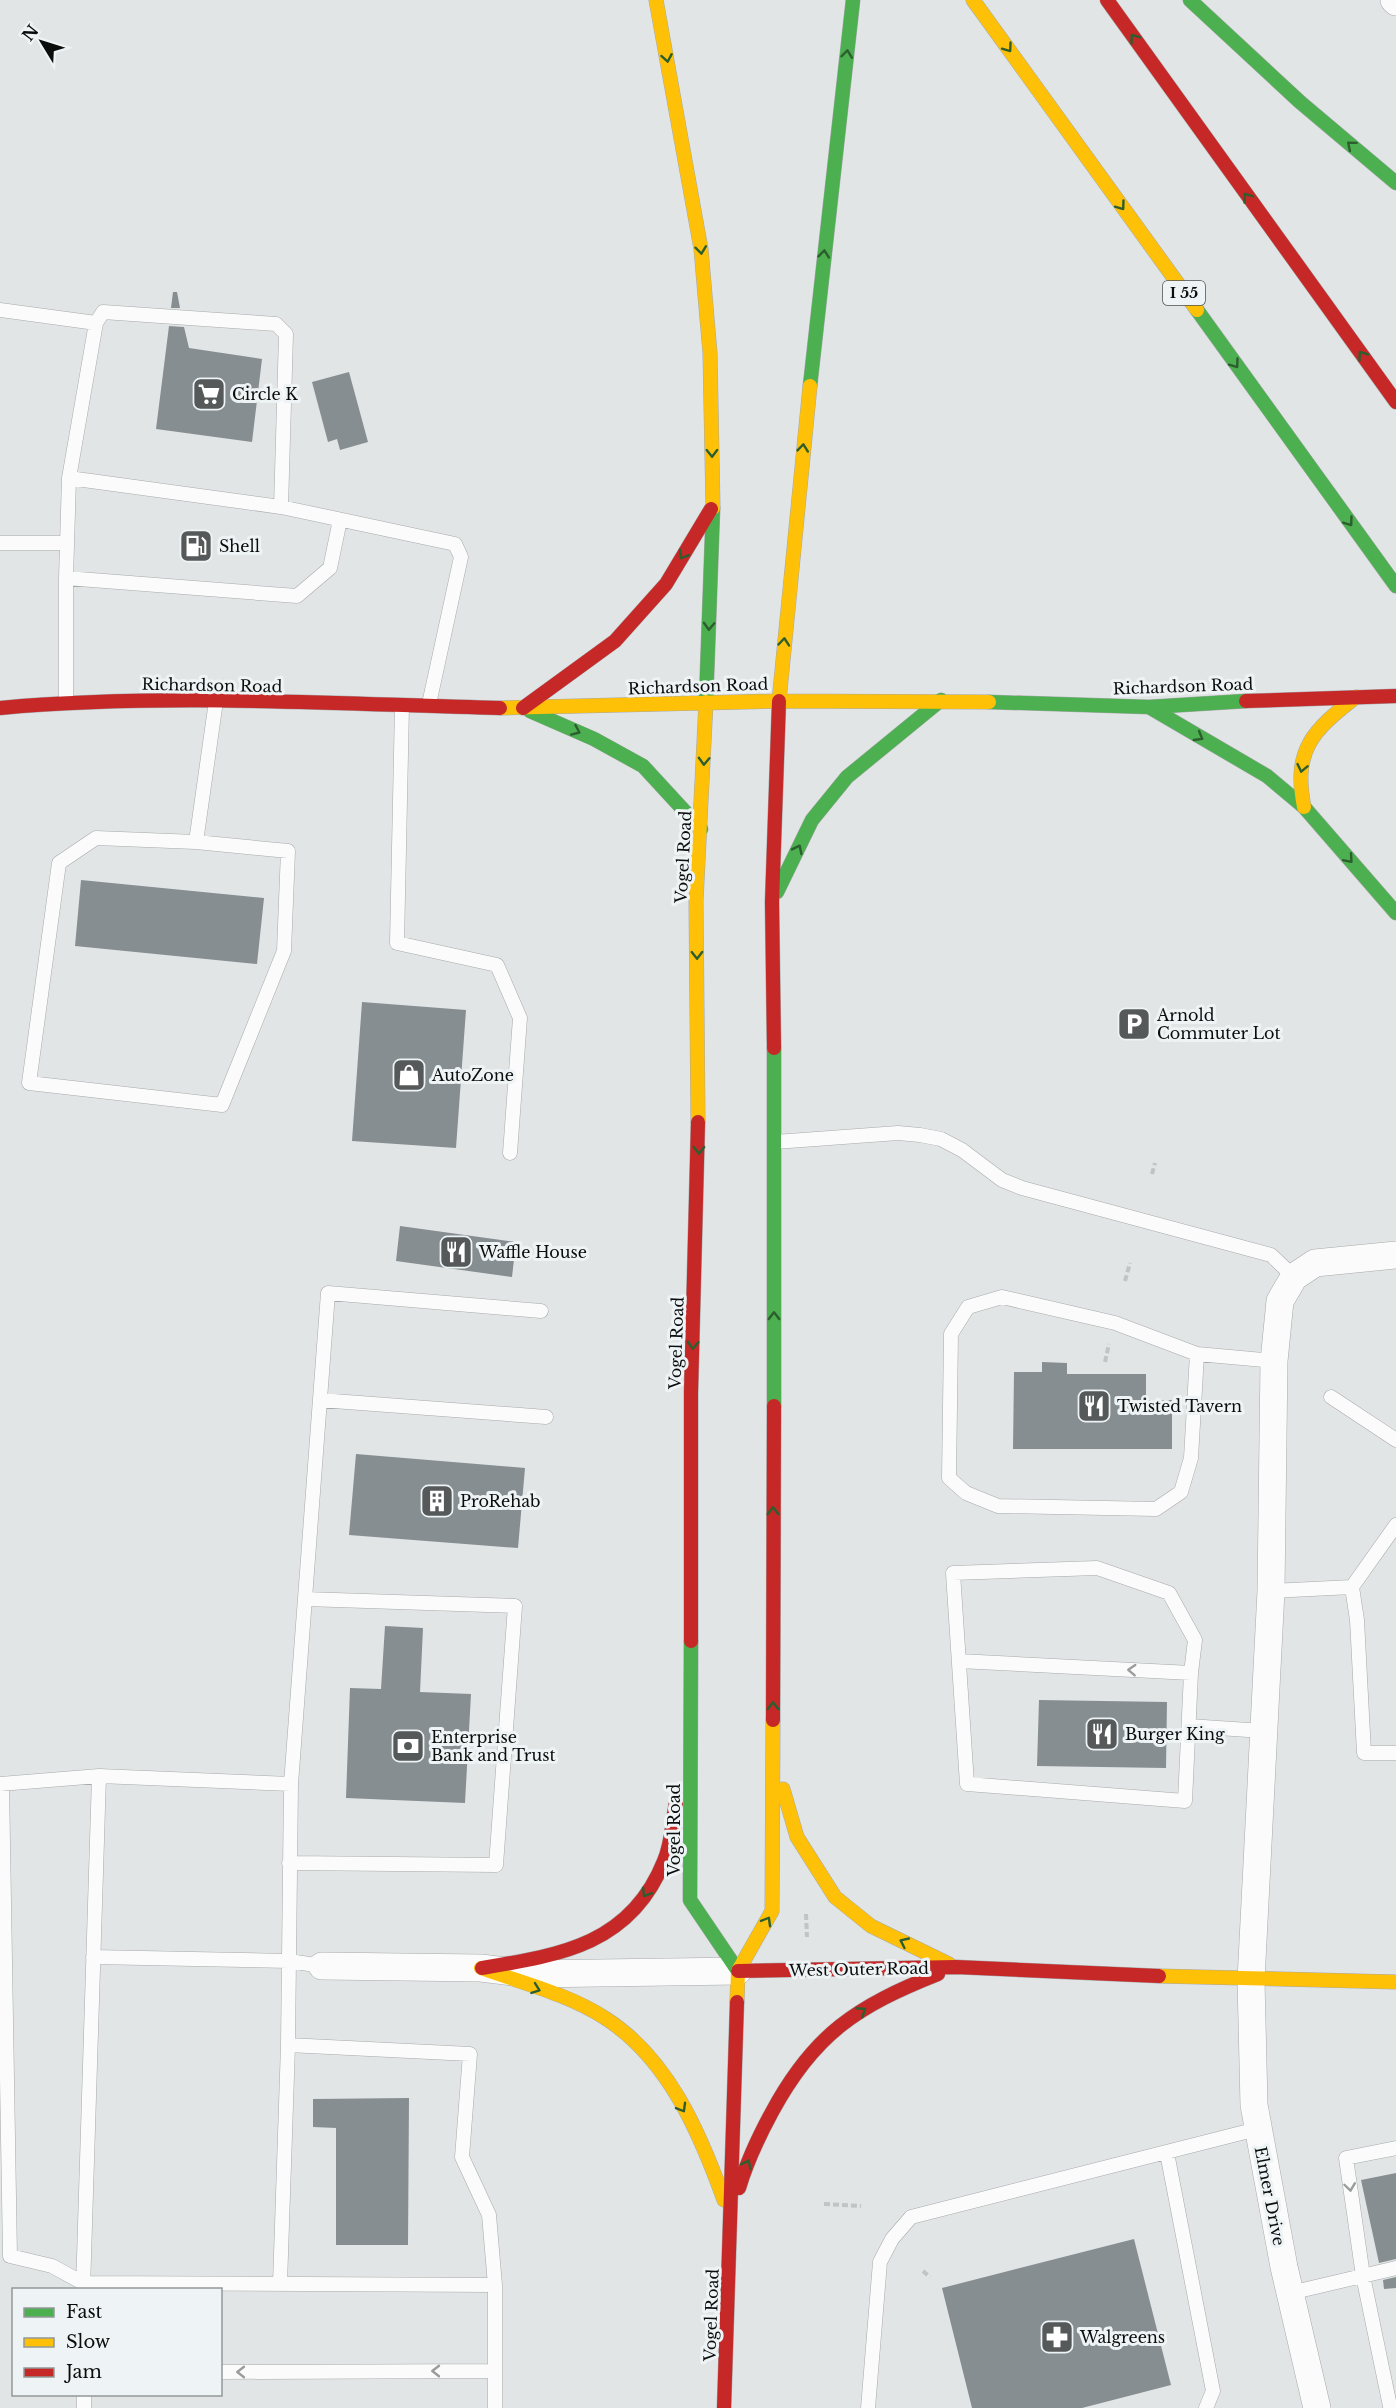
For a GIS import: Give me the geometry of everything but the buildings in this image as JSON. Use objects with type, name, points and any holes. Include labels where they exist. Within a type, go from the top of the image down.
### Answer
[{"type":"main road","name":"Vogel Road","points":[[656,0],[701,249],[710,353],[713,504],[701,829],[696,901],[699,1168],[691,1392],[690,1900],[738,1971]]},
{"type":"main road","name":"Vogel Road","points":[[724,2408],[738,1971],[772,1911],[775,1142],[772,902],[779,700],[853,0]]},
{"type":"main road","name":"I 55","points":[[974,0],[1396,586]]},
{"type":"main road","points":[[1107,0],[1396,402]]},
{"type":"main road","points":[[1190,0],[1300,102],[1396,183]]},
{"type":"main road","points":[[523,708],[615,641],[666,584],[713,504]]},
{"type":"main road","name":"Richardson Road","points":[[0,708],[66,702],[216,701],[429,704],[523,708],[779,700],[941,700],[1149,707],[1291,698],[1396,696]]},
{"type":"main road","points":[[1304,807],[1299,772],[1317,732],[1332,715],[1356,697]]},
{"type":"main road","points":[[772,902],[812,820],[847,777],[941,700]]},
{"type":"main road","points":[[1149,707],[1267,776],[1304,807],[1396,913]]},
{"type":"main road","points":[[523,708],[594,739],[643,766],[701,829]]},
{"type":"main road","points":[[481,1968],[569,1951],[601,1940],[625,1921],[643,1900],[664,1861],[690,1737]]},
{"type":"main road","points":[[772,1742],[797,1837],[835,1897],[870,1926],[956,1967]]},
{"type":"main road","points":[[730,2220],[743,2173],[764,2129],[785,2088],[812,2050],[844,2023],[878,2001],[915,1982],[956,1967]]},
{"type":"main road","name":"West Outer Road","points":[[738,1971],[956,1967],[1251,1980],[1396,1982]]},
{"type":"main road","points":[[481,1968],[605,2018],[639,2044],[669,2084],[693,2126],[715,2171],[730,2220]]},
{"type":"street","points":[[1294,1276],[1315,1263],[1396,1255]]},
{"type":"street","name":"Elmer Drive","points":[[1294,1276],[1280,1301],[1274,1361],[1271,1591],[1251,1980],[1257,2129],[1290,2293],[1317,2408]]},
{"type":"street","name":"West Outer Road","points":[[322,1966],[481,1968],[530,1974],[738,1971]]},
{"type":"lane","points":[[0,310],[96,323]]},
{"type":"lane","points":[[66,702],[69,478],[96,323],[103,312],[276,324],[286,334],[281,507]]},
{"type":"lane","points":[[69,478],[281,507],[455,544],[461,557],[429,704]]},
{"type":"lane","points":[[66,578],[297,596],[330,568],[340,520]]},
{"type":"lane","points":[[0,543],[67,543]]},
{"type":"lane","points":[[196,842],[216,701]]},
{"type":"lane","points":[[402,704],[397,943],[497,965],[520,1018],[510,1153]]},
{"type":"lane","points":[[96,838],[196,842],[288,851],[284,951],[222,1105],[29,1083],[59,863],[96,838]]},
{"type":"lane","points":[[775,1142],[898,1133],[941,1139],[962,1150],[1002,1180],[1022,1188],[1271,1255],[1294,1276]]},
{"type":"lane","points":[[280,2284],[288,2045],[291,1784],[328,1293],[541,1311]]},
{"type":"lane","points":[[1197,1354],[1191,1458],[1181,1492],[1156,1509],[998,1506],[966,1493],[949,1478],[951,1334],[968,1307],[1002,1297],[1115,1323],[1197,1354],[1274,1361]]},
{"type":"lane","points":[[1331,1397],[1396,1440]]},
{"type":"lane","points":[[320,1400],[546,1417]]},
{"type":"lane","points":[[1396,1525],[1352,1587],[1357,1620],[1364,1753],[1396,1753]]},
{"type":"lane","points":[[1097,1568],[1169,1593],[1195,1640],[1191,1673],[1185,1801],[967,1784],[953,1573],[1097,1568]]},
{"type":"lane","points":[[1271,1591],[1352,1587]]},
{"type":"lane","points":[[290,1863],[496,1865],[515,1606],[305,1599]]},
{"type":"lane","points":[[958,1661],[1191,1673]]},
{"type":"lane","points":[[1189,1726],[1263,1731]]},
{"type":"lane","points":[[291,1784],[99,1776],[1,1784],[10,2256],[52,2266],[83,2286],[495,2285]]},
{"type":"lane","points":[[83,2286],[99,1776]]},
{"type":"lane","points":[[93,1957],[289,1961],[322,1966]]},
{"type":"lane","points":[[288,2045],[471,2054],[462,2157],[489,2215],[495,2285],[495,2408]]},
{"type":"lane","points":[[868,2408],[880,2262],[892,2239],[911,2217],[1257,2129]]},
{"type":"lane","points":[[1395,2408],[1390,2406],[1363,2276],[1346,2158],[1396,2148]]},
{"type":"lane","points":[[1167,2153],[1213,2391],[1206,2408]]},
{"type":"lane","points":[[1290,2293],[1396,2268]]},
{"type":"lane","points":[[222,2372],[495,2371]]},
{"type":"path","points":[[1152,1174],[1155,1163]]},
{"type":"path","points":[[1125,1281],[1130,1263]]},
{"type":"path","points":[[1105,1362],[1110,1344]]},
{"type":"path","points":[[824,2204],[861,2206]]},
{"type":"path","points":[[923,2271],[930,2277]]},
{"type":"traffic: fast","points":[[810,386],[853,0]]},
{"type":"traffic: fast","points":[[1190,0],[1300,102],[1396,183]]},
{"type":"traffic: fast","points":[[1197,310],[1396,586]]},
{"type":"traffic: fast","points":[[706,702],[713,508]]},
{"type":"traffic: fast","points":[[777,892],[812,820],[847,777],[941,700]]},
{"type":"traffic: fast","points":[[989,702],[1149,707],[1246,701]]},
{"type":"traffic: fast","points":[[1149,707],[1267,776],[1304,807],[1396,913]]},
{"type":"traffic: fast","points":[[530,711],[594,739],[643,766],[701,829]]},
{"type":"traffic: fast","points":[[774,1048],[774,1406]]},
{"type":"traffic: fast","points":[[691,1641],[690,1900],[738,1971]]},
{"type":"traffic: slow","points":[[656,0],[701,249],[710,353],[713,508]]},
{"type":"traffic: slow","points":[[973,0],[1197,310]]},
{"type":"traffic: slow","points":[[779,701],[810,386]]},
{"type":"traffic: slow","points":[[1304,807],[1301,771],[1309,743],[1328,721],[1356,697]]},
{"type":"traffic: slow","points":[[500,708],[779,701],[989,702]]},
{"type":"traffic: slow","points":[[698,1122],[696,901],[706,702]]},
{"type":"traffic: slow","points":[[737,2002],[738,1971],[772,1911],[773,1720]]},
{"type":"traffic: slow","points":[[783,1789],[797,1837],[835,1897],[871,1926],[949,1964]]},
{"type":"traffic: slow","points":[[481,1968],[576,2002],[605,2018],[647,2054],[679,2099],[704,2149],[724,2200]]},
{"type":"traffic: slow","points":[[1159,1976],[1396,1982]]},
{"type":"traffic: jam","points":[[1107,0],[1396,402]]},
{"type":"traffic: jam","points":[[523,708],[615,641],[666,584],[711,509]]},
{"type":"traffic: jam","points":[[1246,701],[1396,696]]},
{"type":"traffic: jam","points":[[0,708],[187,700],[500,708]]},
{"type":"traffic: jam","points":[[774,1048],[772,902],[779,701]]},
{"type":"traffic: jam","points":[[691,1641],[691,1392],[698,1122]]},
{"type":"traffic: jam","points":[[773,1720],[774,1406]]},
{"type":"traffic: jam","points":[[482,1968],[539,1957],[590,1941],[613,1928],[633,1911],[650,1889],[667,1854],[676,1803]]},
{"type":"traffic: jam","points":[[738,1971],[956,1967],[1159,1976]]},
{"type":"traffic: jam","points":[[739,2188],[772,2112],[804,2062],[822,2042],[861,2011],[938,1974]]},
{"type":"traffic: jam","points":[[724,2408],[737,2002]]},
{"type":"place","name":"Circle K","points":[[209,394]]},
{"type":"place","name":"Shell","points":[[196,546]]},
{"type":"place","name":"Arnold Commuter Lot","points":[[1134,1024]]},
{"type":"place","name":"AutoZone","points":[[409,1075]]},
{"type":"place","name":"Waffle House","points":[[456,1252]]},
{"type":"place","name":"Twisted Tavern","points":[[1094,1406]]},
{"type":"place","name":"ProRehab","points":[[437,1501]]},
{"type":"place","name":"Burger King","points":[[1102,1734]]},
{"type":"place","name":"Enterprise Bank and Trust","points":[[408,1746]]},
{"type":"place","name":"Walgreens","points":[[1057,2337]]}]
